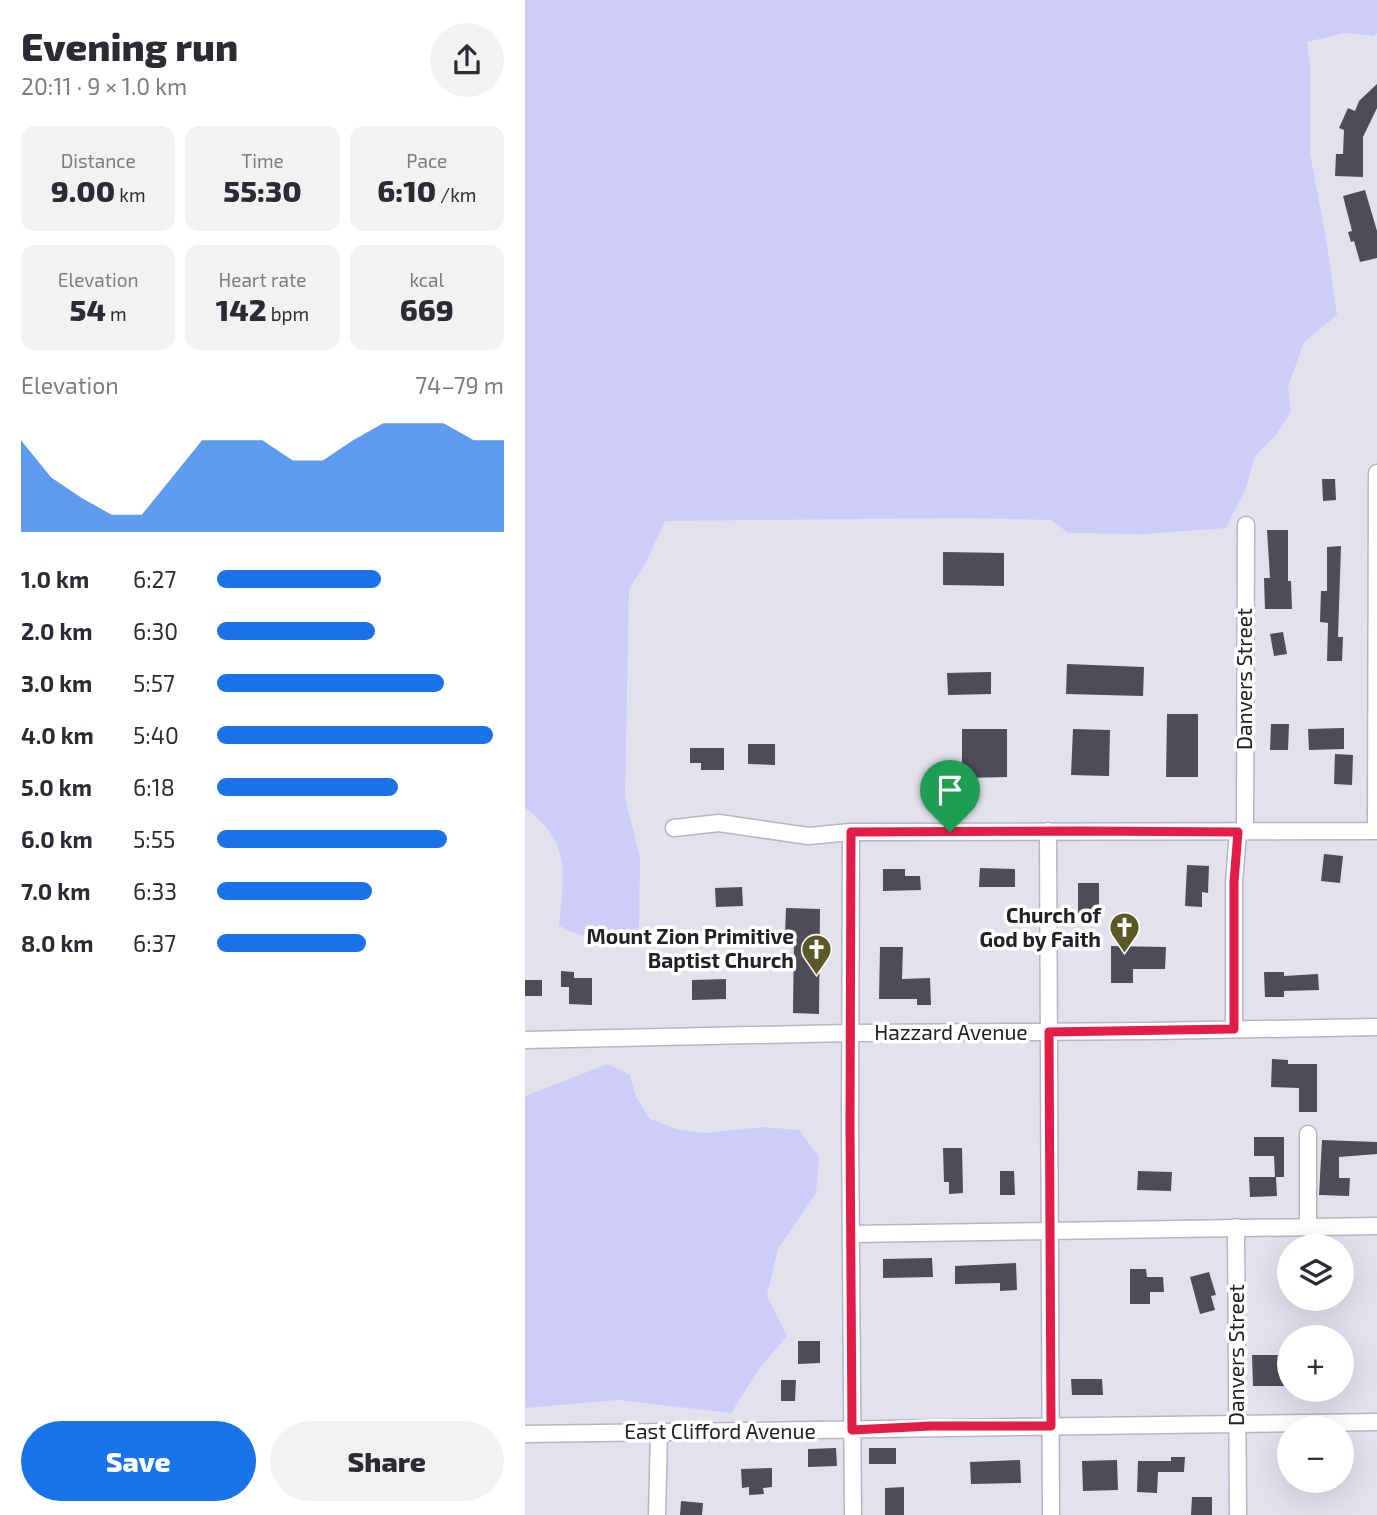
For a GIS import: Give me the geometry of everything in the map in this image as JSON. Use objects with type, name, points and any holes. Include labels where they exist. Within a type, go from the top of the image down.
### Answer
[{"type":"street","points":[[674,828],[719,823],[808,836],[851,832],[1377,831],[1377,473]]},
{"type":"street","name":"Danvers Street","points":[[1234,1029],[1234,882],[1241,832],[1246,525]]},
{"type":"street","points":[[1048,831],[1051,1515]]},
{"type":"street","points":[[851,832],[853,1515]]},
{"type":"street","name":"Hazzard Avenue","points":[[525,1040],[1377,1027]]},
{"type":"street","points":[[1308,1133],[1308,1226]]},
{"type":"street","points":[[851,1234],[1377,1226]]},
{"type":"street","name":"Danvers Street","points":[[1237,1227],[1238,1515]]},
{"type":"street","name":"East Clifford Avenue","points":[[525,1434],[852,1430],[931,1426],[1377,1422]]},
{"type":"street","points":[[657,1515],[659,1432]]},
{"type":"shaded area","points":[[525,0],[1377,0],[1377,33],[1373,36],[1345,33],[1307,42],[1310,67],[1310,153],[1337,315],[1304,342],[1288,387],[1291,412],[1275,436],[1255,456],[1246,488],[1226,528],[1144,534],[1068,533],[1051,520],[965,518],[665,521],[646,562],[629,589],[625,797],[640,857],[639,932],[607,939],[589,937],[559,926],[563,875],[558,847],[540,821],[525,808]]},
{"type":"shaded area","points":[[608,1064],[630,1075],[636,1097],[650,1119],[680,1130],[705,1133],[763,1127],[799,1130],[819,1157],[816,1193],[778,1249],[767,1296],[787,1336],[759,1369],[731,1413],[618,1400],[525,1408],[525,1096]]},
{"type":"building","points":[[1377,84],[1377,108],[1363,137],[1363,177],[1335,176],[1336,154],[1343,154],[1344,130],[1339,128],[1348,108],[1355,111],[1359,101]]},
{"type":"building","points":[[1365,190],[1377,231],[1377,258],[1360,262],[1354,241],[1351,242],[1348,232],[1352,231],[1343,196]]},
{"type":"building","points":[[1322,479],[1335,479],[1336,500],[1323,501]]},
{"type":"building","points":[[1267,530],[1288,530],[1288,581],[1291,581],[1292,609],[1265,609],[1264,578],[1270,578]]},
{"type":"building","points":[[1341,546],[1338,637],[1343,637],[1342,661],[1327,661],[1328,623],[1320,622],[1321,591],[1327,591],[1327,547]]},
{"type":"building","points":[[943,552],[1004,553],[1004,586],[943,585]]},
{"type":"building","points":[[1283,632],[1287,654],[1274,656],[1270,634]]},
{"type":"building","points":[[1067,664],[1144,667],[1143,696],[1066,694]]},
{"type":"building","points":[[991,672],[991,694],[948,695],[947,673]]},
{"type":"building","points":[[1167,714],[1198,714],[1198,777],[1166,777]]},
{"type":"building","points":[[1271,724],[1289,724],[1288,750],[1270,750]]},
{"type":"building","points":[[1344,728],[1344,749],[1309,750],[1308,729]]},
{"type":"building","points":[[962,729],[1007,729],[1007,777],[962,778]]},
{"type":"building","points":[[1073,729],[1110,730],[1109,776],[1071,775]]},
{"type":"building","points":[[748,744],[775,744],[775,765],[748,764]]},
{"type":"building","points":[[690,748],[724,748],[724,770],[701,770],[701,763],[690,763]]},
{"type":"building","points":[[1335,754],[1353,755],[1352,785],[1334,784]]},
{"type":"building","points":[[1324,854],[1343,856],[1340,883],[1321,881]]},
{"type":"building","points":[[1187,865],[1209,866],[1208,893],[1202,892],[1202,907],[1185,906]]},
{"type":"building","points":[[980,868],[1015,869],[1015,887],[979,887]]},
{"type":"building","points":[[883,869],[905,869],[905,876],[920,876],[921,890],[883,891]]},
{"type":"building","points":[[1078,883],[1099,883],[1099,914],[1078,915]]},
{"type":"building","points":[[742,887],[743,906],[716,907],[715,888]]},
{"type":"building","points":[[786,908],[820,909],[819,1014],[793,1013],[794,935],[785,935]]},
{"type":"building","points":[[1111,946],[1166,947],[1165,969],[1133,969],[1133,983],[1111,983]]},
{"type":"building","points":[[880,947],[903,947],[902,979],[930,978],[931,1005],[917,1005],[917,999],[879,999]]},
{"type":"building","points":[[561,971],[574,972],[574,978],[592,978],[592,1005],[569,1004],[569,987],[561,987]]},
{"type":"building","points":[[1264,972],[1284,972],[1284,976],[1318,974],[1319,990],[1284,991],[1284,997],[1265,997]]},
{"type":"building","points":[[726,979],[726,999],[692,1000],[692,980]]},
{"type":"building","points":[[525,980],[542,980],[542,996],[525,996]]},
{"type":"building","points":[[1272,1059],[1288,1060],[1288,1064],[1317,1064],[1317,1112],[1299,1112],[1299,1088],[1271,1087]]},
{"type":"building","points":[[1254,1137],[1284,1137],[1284,1177],[1276,1177],[1277,1196],[1250,1197],[1249,1177],[1275,1177],[1274,1156],[1254,1156]]},
{"type":"building","points":[[1322,1140],[1377,1142],[1377,1154],[1339,1157],[1339,1178],[1350,1178],[1349,1196],[1319,1195]]},
{"type":"building","points":[[943,1148],[962,1148],[963,1193],[949,1194],[949,1182],[944,1182]]},
{"type":"building","points":[[1000,1171],[1014,1171],[1015,1195],[1000,1195]]},
{"type":"building","points":[[1138,1171],[1172,1172],[1171,1191],[1137,1190]]},
{"type":"building","points":[[932,1258],[933,1277],[883,1278],[883,1259]]},
{"type":"building","points":[[1016,1263],[1017,1290],[1000,1291],[1000,1283],[955,1284],[955,1266]]},
{"type":"building","points":[[1130,1269],[1146,1269],[1147,1277],[1163,1277],[1164,1292],[1150,1292],[1150,1304],[1130,1304]]},
{"type":"building","points":[[1209,1272],[1216,1295],[1211,1296],[1215,1310],[1200,1314],[1190,1277]]},
{"type":"building","points":[[798,1341],[820,1341],[820,1363],[798,1364]]},
{"type":"building","points":[[1252,1355],[1277,1355],[1277,1386],[1253,1386]]},
{"type":"building","points":[[1071,1379],[1102,1379],[1103,1395],[1072,1395]]},
{"type":"building","points":[[781,1380],[796,1380],[795,1401],[781,1401]]},
{"type":"building","points":[[836,1448],[837,1466],[808,1467],[808,1449]]},
{"type":"building","points":[[869,1448],[896,1448],[896,1464],[869,1464]]},
{"type":"building","points":[[1171,1457],[1185,1457],[1184,1472],[1158,1472],[1157,1493],[1137,1492],[1138,1461],[1171,1461]]},
{"type":"building","points":[[1020,1460],[1021,1483],[971,1484],[970,1462]]},
{"type":"building","points":[[1117,1460],[1118,1490],[1083,1491],[1082,1461]]},
{"type":"building","points":[[772,1468],[772,1487],[763,1488],[764,1494],[749,1495],[749,1487],[742,1488],[741,1469]]},
{"type":"building","points":[[904,1487],[904,1515],[885,1515],[885,1488]]},
{"type":"building","points":[[1192,1497],[1212,1497],[1212,1515],[1191,1515]]},
{"type":"building","points":[[681,1501],[703,1503],[702,1515],[680,1515]]},
{"type":"place","name":"Church of God by Faith","points":[[1124,955]]},
{"type":"place","name":"Mount Zion Primitive Baptist Church","points":[[817,976]]},
{"type":"route","points":[[851,832],[950,832],[1238,832],[1234,882],[1234,1029],[1049,1032],[1051,1426],[931,1426],[852,1430],[851,832]]}]
